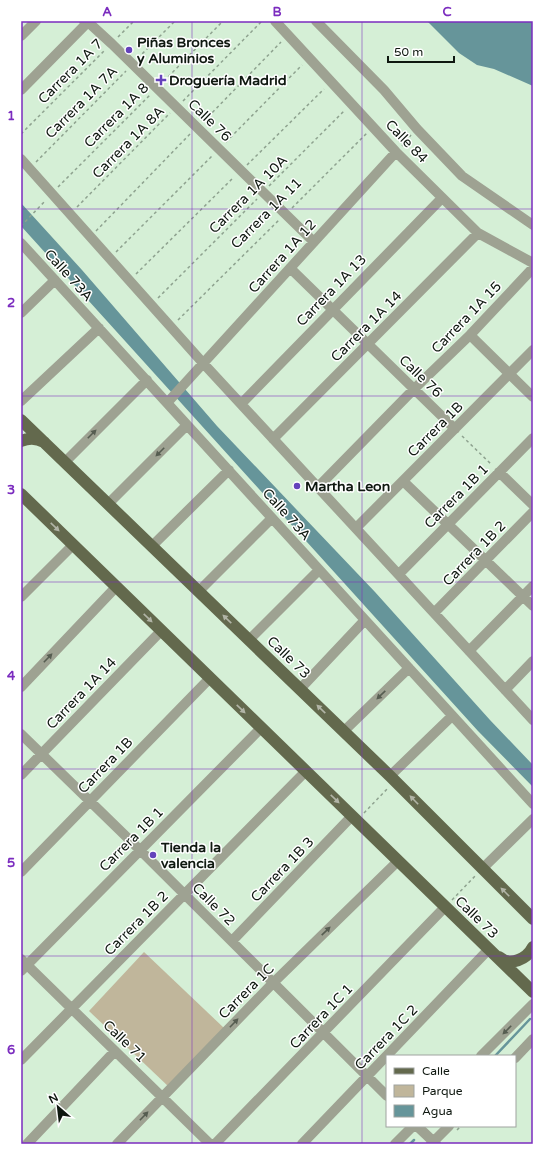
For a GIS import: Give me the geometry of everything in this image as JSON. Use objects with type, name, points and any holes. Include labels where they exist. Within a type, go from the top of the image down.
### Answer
[{"type":"main road","name":"Calle 73","points":[[21,420],[393,778],[532,920]]},
{"type":"main road","points":[[21,441],[32,439],[40,440],[46,444]]},
{"type":"main road","name":"Calle 73","points":[[23,500],[73,545],[533,992]]},
{"type":"main road","points":[[492,952],[502,960],[516,961],[525,957],[533,947]]},
{"type":"street","points":[[21,36],[36,21]]},
{"type":"street","points":[[21,90],[87,21]]},
{"type":"street","name":"Calle 76","points":[[87,21],[314,242]]},
{"type":"street","name":"Calle 84","points":[[276,21],[396,152],[478,233],[533,263]]},
{"type":"street","name":"Calle 84","points":[[316,21],[384,90],[417,129],[462,176],[533,225]]},
{"type":"street","name":"Carrera 1A 12","points":[[169,401],[396,152]]},
{"type":"street","points":[[21,159],[201,366],[241,404],[533,720]]},
{"type":"street","name":"Carrera 1A 13","points":[[241,404],[332,309],[442,198]]},
{"type":"street","name":"Carrera 1A 14","points":[[273,439],[478,233]]},
{"type":"street","name":"Calle 73A","points":[[21,243],[147,380],[169,401],[187,425],[533,804]]},
{"type":"street","name":"Calle 76","points":[[290,268],[455,429]]},
{"type":"street","name":"Carrera 1A 15","points":[[318,487],[414,389],[470,335],[533,268]]},
{"type":"street","points":[[21,313],[55,280]]},
{"type":"street","points":[[21,401],[99,328]]},
{"type":"street","points":[[470,335],[533,397]]},
{"type":"street","name":"Carrera 1B","points":[[356,528],[533,350]]},
{"type":"street","points":[[65,462],[147,380]]},
{"type":"street","points":[[108,504],[187,425]]},
{"type":"street","name":"Carrera 1B 1","points":[[399,574],[533,438]]},
{"type":"street","points":[[152,546],[229,470]]},
{"type":"street","points":[[499,472],[533,505]]},
{"type":"street","points":[[404,481],[533,606]]},
{"type":"street","name":"Carrera 1B 2","points":[[434,613],[533,512]]},
{"type":"street","points":[[199,591],[272,518]]},
{"type":"street","points":[[21,597],[73,545]]},
{"type":"street","points":[[249,640],[319,570]]},
{"type":"street","points":[[469,651],[533,586]]},
{"type":"street","points":[[21,686],[116,587]]},
{"type":"street","points":[[300,689],[365,620]]},
{"type":"street","name":"Carrera 1A 14","points":[[21,775],[161,631]]},
{"type":"street","points":[[505,690],[533,661]]},
{"type":"street","points":[[344,731],[409,668]]},
{"type":"street","name":"Carrera 1B","points":[[21,872],[210,678]]},
{"type":"street","points":[[393,778],[452,716]]},
{"type":"street","name":"Carrera 1B 1","points":[[23,965],[261,728]]},
{"type":"street","name":"Calle 72","points":[[21,734],[386,1095]]},
{"type":"street","name":"Carrera 1B 2","points":[[21,1060],[306,771]]},
{"type":"street","name":"Carrera 1B 3","points":[[232,941],[354,818]]},
{"type":"street","points":[[482,869],[533,819]]},
{"type":"street","name":"Carrera 1C","points":[[117,1144],[273,983],[398,861]]},
{"type":"street","name":"Carrera 1C 1","points":[[215,1144],[445,907]]},
{"type":"street","name":"Carrera 1C 2","points":[[389,1055],[492,952]]},
{"type":"street","name":"Calle 71","points":[[23,965],[72,1009],[210,1144]]},
{"type":"street","points":[[483,1055],[533,1004]]},
{"type":"street","points":[[516,1057],[533,1039]]},
{"type":"street","points":[[27,1144],[115,1051]]},
{"type":"street","name":"Carrera 1C 2","points":[[302,1144],[386,1058]]},
{"type":"street","points":[[395,1144],[411,1127]]},
{"type":"street","points":[[418,1127],[434,1143],[448,1127]]},
{"type":"path","name":"Carrera 1A 7","points":[[21,134],[134,21]]},
{"type":"path","name":"Carrera 1A 7A","points":[[34,163],[175,21]]},
{"type":"path","name":"Carrera 1A 8","points":[[58,188],[223,21]]},
{"type":"path","name":"Carrera 1A 8A","points":[[76,208],[262,21]]},
{"type":"path","name":"Carrera 1A 10A","points":[[158,298],[352,103]]},
{"type":"path","name":"Carrera 1A 11","points":[[178,320],[373,126]]},
{"type":"path","points":[[396,152],[417,129]]},
{"type":"path","points":[[21,226],[40,207]]},
{"type":"path","points":[[455,429],[499,472]]},
{"type":"path","points":[[354,818],[393,778]]},
{"type":"path","points":[[445,907],[482,869]]},
{"type":"green space","points":[[144,952],[224,1028],[169,1087],[89,1011]]},
{"type":"water","points":[[427,21],[532,21],[533,86],[494,69],[477,65],[459,53]]},
{"type":"water","points":[[21,203],[82,270],[217,426],[375,592],[490,720],[533,765],[533,787],[478,731],[21,226]]},
{"type":"waterway","points":[[496,1055],[530,1019]]},
{"type":"waterway","points":[[410,1144],[414,1140]]},
{"type":"place","name":"Piñas Bronces y Aluminios","points":[[129,50]]},
{"type":"place","name":"Droguería Madrid","points":[[161,80]]},
{"type":"place","name":"Martha Leon","points":[[297,486]]},
{"type":"place","name":"Tienda la valencia","points":[[153,855]]}]
